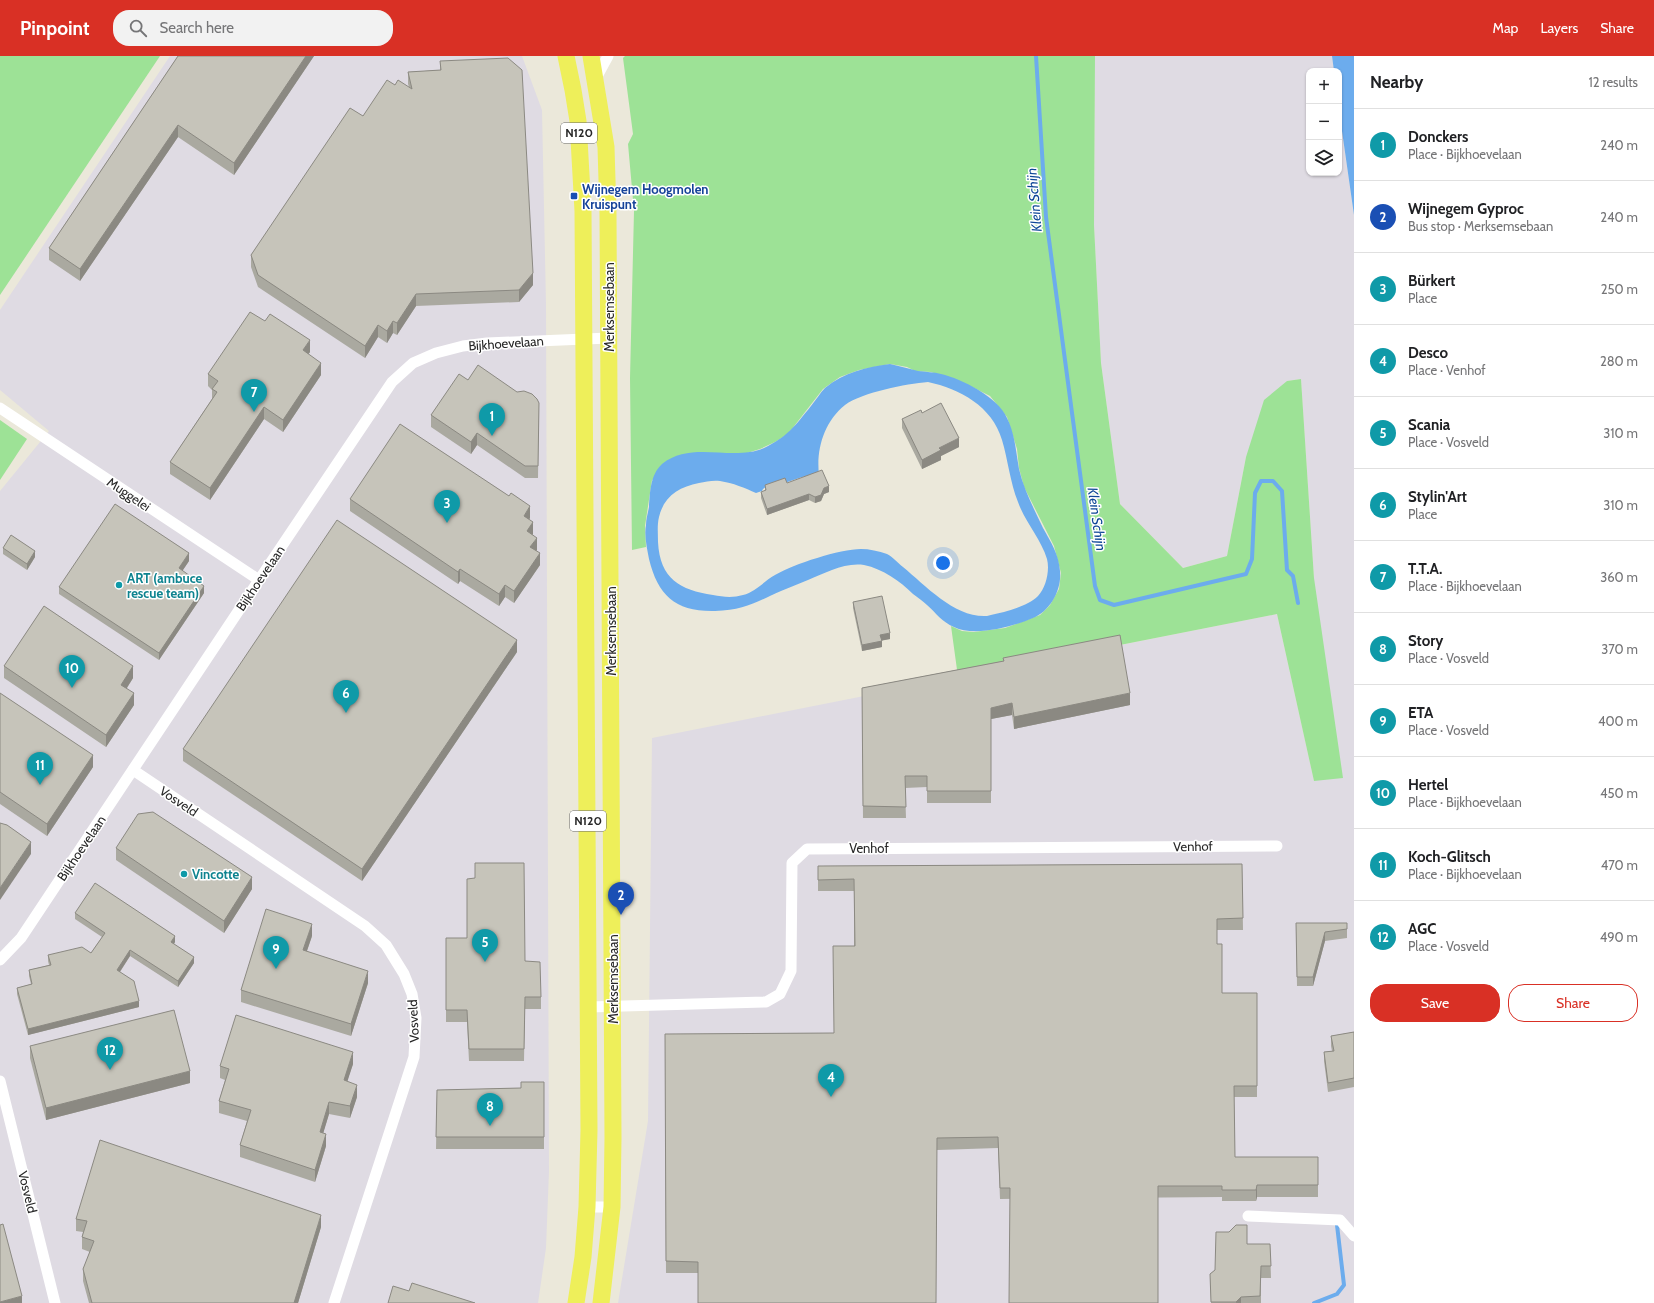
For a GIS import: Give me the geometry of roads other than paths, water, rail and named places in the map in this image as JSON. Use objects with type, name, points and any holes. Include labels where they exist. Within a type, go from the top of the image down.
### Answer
[{"type":"main road","name":"Merksemsebaan","points":[[566,56],[573,90],[581,151],[585,338],[589,1007],[587,1206],[583,1257],[576,1303]]},
{"type":"main road","name":"Merksemsebaan","points":[[591,56],[603,122],[607,175],[609,338],[613,1006],[612,1207],[601,1303]]},
{"type":"street","points":[[596,78],[608,56]]},
{"type":"street","name":"Bijkhoevelaan","points":[[0,960],[21,938],[392,382],[413,363],[436,353],[464,346],[487,343],[609,338]]},
{"type":"street","name":"Muggelei","points":[[0,408],[259,580]]},
{"type":"street","name":"Vosveld","points":[[133,770],[364,926],[386,945],[404,974],[412,994],[416,1018],[414,1057],[334,1303]]},
{"type":"street","name":"Venhof","points":[[589,1007],[766,1002],[780,994],[791,971],[792,863],[807,849],[1277,846]]},
{"type":"street","name":"Vosveld","points":[[0,1081],[55,1303]]},
{"type":"street","points":[[587,1206],[612,1207]]},
{"type":"street","points":[[1248,1216],[1340,1220],[1354,1236]]},
{"type":"water","points":[[1332,56],[1354,56],[1354,215],[1342,131],[1342,68],[1334,68]]},
{"type":"water","points":[[890,364],[918,371],[949,376],[988,396],[1002,410],[1012,430],[1019,469],[1024,484],[1036,514],[1058,560],[1060,571],[1059,585],[1050,605],[1039,615],[1015,625],[993,630],[962,630],[946,623],[924,602],[891,576],[878,569],[857,564],[835,569],[757,602],[734,609],[701,611],[679,605],[671,599],[658,583],[653,572],[649,559],[645,529],[651,484],[658,468],[674,457],[686,453],[739,453],[752,452],[764,448],[785,435],[813,404],[823,390],[832,382],[856,371]],"holes":[[[928,382],[963,394],[973,401],[983,409],[997,428],[1002,440],[1018,502],[1041,544],[1048,563],[1047,579],[1041,593],[1035,599],[1022,606],[987,616],[964,612],[952,606],[931,591],[889,555],[864,549],[830,554],[805,562],[771,577],[748,594],[736,597],[720,596],[691,590],[682,586],[668,574],[660,555],[658,523],[661,510],[673,494],[685,487],[714,481],[734,484],[756,493],[762,491],[767,486],[773,487],[802,477],[819,475],[819,455],[823,437],[832,419],[845,405],[862,396],[897,387]]]},
{"type":"waterway","name":"Klein Schijn","points":[[1036,56],[1046,217],[1095,586],[1100,600],[1114,605],[1246,574],[1252,559],[1255,493],[1261,481],[1273,481],[1282,491],[1287,570],[1293,576],[1298,603]]},
{"type":"waterway","name":"Klein Schijn","points":[[1314,1303],[1337,1294],[1344,1285],[1337,1225]]},
{"type":"place","name":"Wijnegem Hoogmolen Kruispunt","points":[[574,196]]},
{"type":"place","name":"T.T.A.","points":[[254,412]]},
{"type":"place","name":"Donckers","points":[[492,436]]},
{"type":"place","name":"Bürkert","points":[[447,523]]},
{"type":"place","name":"ART (ambuce rescue team)","points":[[119,585]]},
{"type":"place","name":"Hertel","points":[[72,688]]},
{"type":"place","name":"Stylin'Art","points":[[346,713]]},
{"type":"place","name":"Koch-Glitsch","points":[[40,785]]},
{"type":"place","name":"Vincotte","points":[[184,874]]},
{"type":"place","name":"Wijnegem Gyproc","points":[[621,915]]},
{"type":"place","name":"Scania","points":[[485,962]]},
{"type":"place","name":"ETA","points":[[276,969]]},
{"type":"place","name":"AGC","points":[[110,1070]]},
{"type":"place","name":"Desco","points":[[831,1097]]},
{"type":"place","name":"Story","points":[[490,1126]]}]
